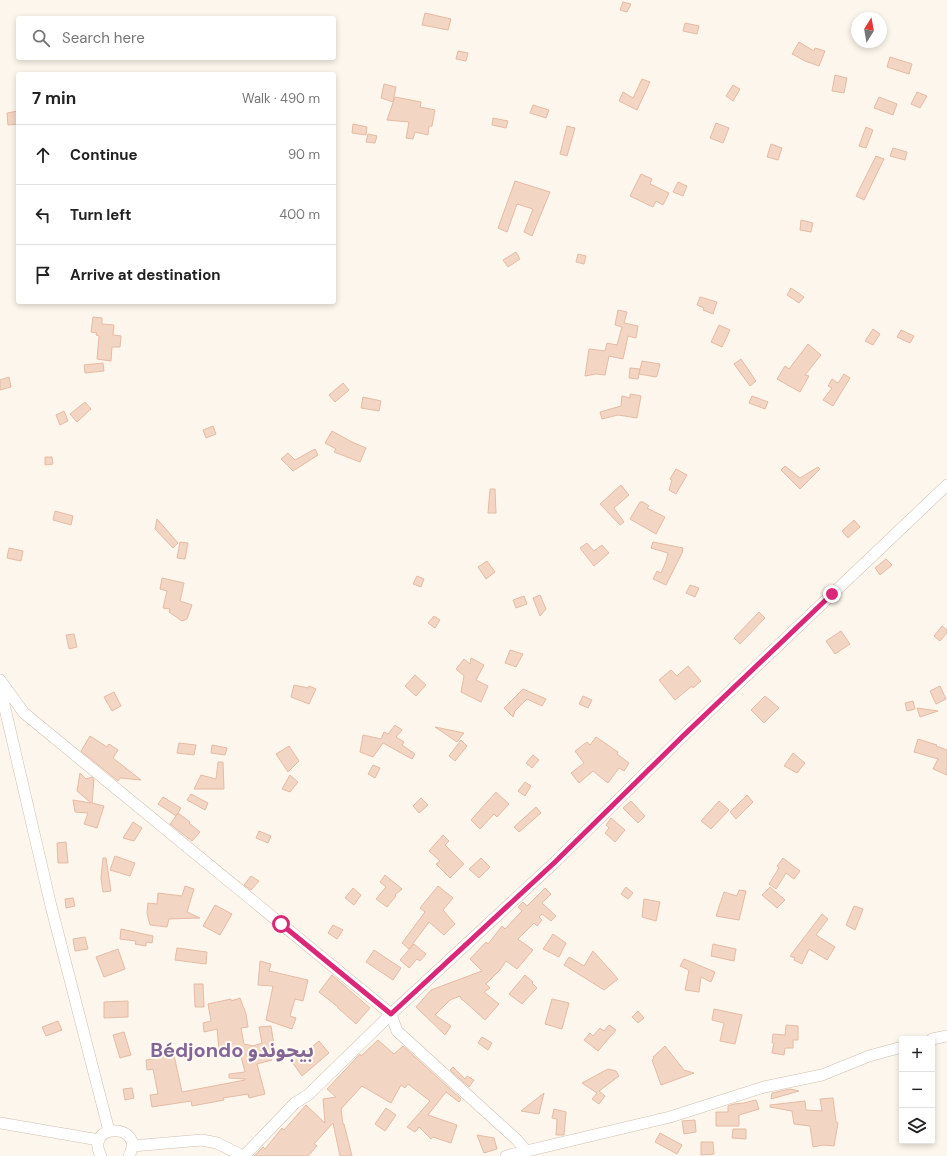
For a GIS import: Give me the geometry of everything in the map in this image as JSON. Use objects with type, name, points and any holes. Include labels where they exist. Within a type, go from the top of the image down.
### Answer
[{"type":"street","points":[[101,1156],[98,1148],[99,1140],[109,1131],[118,1130],[129,1138],[130,1151],[195,1139],[217,1143],[243,1156],[295,1103],[308,1095],[391,1014],[554,863],[684,735],[947,485]]},
{"type":"street","points":[[0,680],[24,713],[391,1014],[397,1031],[517,1140],[533,1152]]},
{"type":"street","points":[[0,687],[50,906],[109,1131]]},
{"type":"street","points":[[935,1038],[947,1036]]},
{"type":"street","points":[[506,1156],[533,1152],[670,1117],[764,1087],[822,1075],[869,1056],[899,1048]]},
{"type":"street","points":[[0,1123],[99,1140]]},
{"type":"building","points":[[623,2],[631,4],[627,12],[620,10]]},
{"type":"building","points":[[425,13],[451,19],[448,30],[422,25]]},
{"type":"building","points":[[685,23],[699,26],[697,34],[683,31]]},
{"type":"building","points":[[799,42],[814,51],[815,48],[825,51],[819,66],[792,54]]},
{"type":"building","points":[[458,51],[468,53],[466,61],[456,59]]},
{"type":"building","points":[[890,57],[912,64],[909,74],[887,67]]},
{"type":"building","points":[[835,75],[847,78],[844,93],[832,91]]},
{"type":"building","points":[[642,79],[650,82],[637,110],[619,101],[623,92],[633,98]]},
{"type":"building","points":[[384,84],[396,87],[393,102],[381,98]]},
{"type":"building","points":[[733,85],[740,89],[733,101],[726,96]]},
{"type":"building","points":[[917,92],[927,96],[920,108],[911,104]]},
{"type":"building","points":[[395,97],[421,102],[420,107],[435,110],[432,126],[429,126],[428,135],[415,132],[413,139],[406,138],[409,122],[387,120]]},
{"type":"building","points":[[879,97],[897,104],[893,115],[874,108]]},
{"type":"building","points":[[533,105],[549,110],[546,118],[530,113]]},
{"type":"building","points":[[16,111],[16,124],[8,125],[7,113]]},
{"type":"building","points":[[493,118],[508,121],[506,128],[492,125]]},
{"type":"building","points":[[716,123],[729,128],[723,143],[710,138]]},
{"type":"building","points":[[353,124],[367,127],[366,135],[352,133]]},
{"type":"building","points":[[567,126],[575,128],[567,156],[560,154]]},
{"type":"building","points":[[866,127],[873,130],[866,148],[859,146]]},
{"type":"building","points":[[368,134],[377,136],[375,143],[366,142]]},
{"type":"building","points":[[771,144],[782,148],[778,160],[767,157]]},
{"type":"building","points":[[893,148],[907,152],[905,160],[890,156]]},
{"type":"building","points":[[876,156],[884,159],[864,200],[856,196]]},
{"type":"building","points":[[641,174],[652,179],[650,184],[669,193],[663,205],[656,201],[653,207],[630,196]]},
{"type":"building","points":[[515,181],[550,192],[532,236],[524,232],[533,209],[517,204],[507,232],[498,228]]},
{"type":"building","points":[[678,182],[687,186],[683,196],[673,192]]},
{"type":"building","points":[[801,220],[813,223],[811,232],[800,230]]},
{"type":"building","points":[[516,252],[520,259],[508,267],[503,260]]},
{"type":"building","points":[[578,254],[586,256],[584,264],[576,262]]},
{"type":"building","points":[[791,288],[804,297],[799,303],[787,295]]},
{"type":"building","points":[[700,297],[717,302],[713,314],[703,310],[704,308],[697,305]]},
{"type":"building","points":[[618,310],[627,312],[624,323],[638,326],[636,338],[628,336],[623,359],[609,356],[605,375],[596,374],[585,376],[589,349],[605,351],[607,343],[617,345],[622,327],[615,325]]},
{"type":"building","points":[[93,317],[102,318],[102,324],[114,325],[113,335],[121,336],[120,347],[112,347],[111,361],[97,359],[99,336],[96,335],[97,333],[91,332]]},
{"type":"building","points":[[719,325],[730,330],[722,347],[711,342]]},
{"type":"building","points":[[873,329],[880,334],[873,345],[865,341]]},
{"type":"building","points":[[901,330],[914,336],[910,343],[897,337]]},
{"type":"building","points":[[808,344],[821,355],[805,375],[809,376],[800,392],[777,379],[785,366],[789,369]]},
{"type":"building","points":[[741,359],[756,381],[750,386],[734,364]]},
{"type":"building","points":[[642,361],[660,364],[656,377],[639,374]]},
{"type":"building","points":[[103,363],[104,371],[85,373],[84,365]]},
{"type":"building","points":[[630,368],[640,369],[638,379],[629,378]]},
{"type":"building","points":[[844,374],[850,378],[833,406],[823,400],[832,388],[828,386],[832,379],[838,383]]},
{"type":"building","points":[[9,377],[11,387],[0,390],[0,380]]},
{"type":"building","points":[[343,383],[349,390],[335,402],[329,395]]},
{"type":"building","points":[[630,394],[641,396],[637,418],[618,415],[602,419],[600,412],[621,406],[622,396],[630,398]]},
{"type":"building","points":[[752,396],[768,402],[765,409],[749,403]]},
{"type":"building","points":[[363,397],[381,401],[379,411],[361,408]]},
{"type":"building","points":[[85,402],[91,409],[77,422],[70,414]]},
{"type":"building","points":[[64,411],[68,421],[60,425],[56,415]]},
{"type":"building","points":[[213,426],[216,434],[206,438],[203,430]]},
{"type":"building","points":[[332,431],[366,448],[360,462],[334,452],[336,449],[325,443]]},
{"type":"building","points":[[315,449],[318,455],[293,471],[281,459],[288,453],[295,460]]},
{"type":"building","points":[[45,457],[52,457],[53,464],[45,465]]},
{"type":"building","points":[[785,466],[800,478],[818,467],[820,469],[800,489],[781,470]]},
{"type":"building","points":[[676,469],[687,475],[676,494],[669,490],[672,480],[670,479]]},
{"type":"building","points":[[621,485],[629,495],[614,508],[624,522],[620,525],[600,504]]},
{"type":"building","points":[[490,489],[495,489],[496,513],[488,513]]},
{"type":"building","points":[[640,502],[643,502],[649,506],[647,508],[665,517],[656,534],[630,519]]},
{"type":"building","points":[[55,511],[73,516],[71,525],[53,520]]},
{"type":"building","points":[[157,519],[178,543],[173,548],[155,529]]},
{"type":"building","points":[[854,520],[860,527],[848,538],[842,531]]},
{"type":"building","points":[[180,542],[188,543],[185,559],[177,558]]},
{"type":"building","points":[[653,542],[683,548],[666,585],[653,579],[657,571],[661,573],[668,553],[651,548]]},
{"type":"building","points":[[587,543],[594,551],[602,545],[609,553],[594,566],[580,548]]},
{"type":"building","points":[[9,548],[23,551],[21,561],[7,558]]},
{"type":"building","points":[[886,559],[892,565],[880,575],[875,568]]},
{"type":"building","points":[[487,561],[495,572],[486,579],[478,567]]},
{"type":"building","points":[[417,576],[424,579],[421,587],[413,584]]},
{"type":"building","points":[[162,578],[184,583],[180,601],[192,605],[187,619],[182,621],[169,612],[170,609],[163,608],[167,591],[160,589]]},
{"type":"building","points":[[690,585],[699,588],[695,597],[686,593]]},
{"type":"building","points":[[540,595],[546,609],[540,616],[533,598]]},
{"type":"building","points":[[524,596],[527,604],[516,608],[513,600]]},
{"type":"building","points":[[759,612],[765,618],[740,644],[734,638]]},
{"type":"building","points":[[434,616],[440,620],[435,628],[428,623]]},
{"type":"building","points":[[942,626],[947,630],[947,633],[940,641],[934,636]]},
{"type":"building","points":[[841,631],[850,644],[835,654],[826,641]]},
{"type":"building","points":[[74,634],[77,647],[69,649],[66,635]]},
{"type":"building","points":[[510,650],[523,654],[516,667],[505,663]]},
{"type":"building","points":[[471,658],[484,665],[476,680],[488,686],[481,702],[461,692],[464,676],[456,669],[464,659],[470,664]]},
{"type":"building","points":[[688,666],[701,681],[693,688],[692,686],[675,700],[659,680],[671,670],[677,676]]},
{"type":"building","points":[[415,675],[426,685],[416,696],[405,686]]},
{"type":"building","points":[[294,685],[308,688],[309,686],[316,689],[309,704],[291,697]]},
{"type":"building","points":[[940,686],[946,699],[936,704],[930,691]]},
{"type":"building","points":[[523,689],[546,699],[542,706],[527,699],[515,711],[513,717],[504,708]]},
{"type":"building","points":[[114,692],[121,706],[112,711],[104,697]]},
{"type":"building","points":[[583,696],[592,700],[588,708],[579,704]]},
{"type":"building","points":[[765,696],[779,708],[764,723],[751,710]]},
{"type":"building","points":[[913,701],[915,709],[907,711],[905,703]]},
{"type":"building","points":[[917,708],[938,711],[920,717]]},
{"type":"building","points":[[395,725],[402,730],[396,737],[404,742],[402,745],[415,754],[412,759],[383,743],[373,757],[360,752],[363,735],[381,739],[384,732],[388,734]]},
{"type":"building","points":[[435,727],[464,733],[457,742]]},
{"type":"building","points":[[90,736],[107,747],[109,744],[118,750],[113,758],[141,780],[120,778],[118,781],[81,751]]},
{"type":"building","points":[[596,737],[618,752],[617,754],[629,763],[624,771],[619,768],[608,783],[593,771],[579,783],[571,773],[584,763],[575,751],[587,742],[590,745]]},
{"type":"building","points":[[918,739],[947,750],[947,775],[933,769],[938,759],[914,752]]},
{"type":"building","points":[[461,740],[467,746],[455,761],[449,756]]},
{"type":"building","points":[[179,743],[196,745],[194,755],[177,753]]},
{"type":"building","points":[[212,745],[227,748],[225,755],[211,753]]},
{"type":"building","points":[[289,746],[299,761],[288,772],[276,754]]},
{"type":"building","points":[[793,753],[805,763],[797,773],[784,766]]},
{"type":"building","points":[[533,755],[539,760],[532,768],[526,763]]},
{"type":"building","points":[[218,762],[223,762],[224,789],[194,789],[201,775],[216,779]]},
{"type":"building","points":[[373,765],[380,768],[375,778],[368,774]]},
{"type":"building","points":[[80,773],[86,779],[92,777],[94,780],[92,803],[104,806],[97,828],[84,824],[88,813],[75,812],[73,800],[91,803],[77,791]]},
{"type":"building","points":[[290,775],[298,782],[290,792],[282,789]]},
{"type":"building","points":[[525,782],[531,786],[525,796],[518,791]]},
{"type":"building","points":[[496,792],[509,804],[497,817],[494,814],[480,829],[471,820]]},
{"type":"building","points":[[191,794],[208,803],[205,810],[187,800]]},
{"type":"building","points":[[747,795],[753,802],[736,819],[730,812]]},
{"type":"building","points":[[163,797],[181,808],[176,816],[158,804]]},
{"type":"building","points":[[421,798],[428,805],[419,813],[413,806]]},
{"type":"building","points":[[631,801],[645,816],[638,823],[623,808]]},
{"type":"building","points":[[719,801],[729,810],[711,829],[701,821]]},
{"type":"building","points":[[536,807],[541,813],[519,832],[514,827]]},
{"type":"building","points":[[178,813],[200,832],[192,841],[170,824]]},
{"type":"building","points":[[611,818],[625,830],[615,842],[605,833],[609,828],[606,825]]},
{"type":"building","points":[[133,822],[142,828],[134,841],[123,838]]},
{"type":"building","points":[[259,831],[271,836],[268,843],[256,838]]},
{"type":"building","points":[[443,835],[449,841],[445,845],[464,864],[450,878],[436,864],[440,861],[429,851]]},
{"type":"building","points":[[66,842],[68,863],[58,863],[57,843]]},
{"type":"building","points":[[115,856],[135,863],[130,876],[110,870]]},
{"type":"building","points":[[103,858],[106,858],[111,891],[103,892],[101,878]]},
{"type":"building","points":[[481,858],[490,867],[479,878],[469,869]]},
{"type":"building","points":[[783,858],[800,871],[794,879],[786,873],[776,889],[769,884],[779,868],[777,866]]},
{"type":"building","points":[[385,875],[402,889],[395,895],[396,896],[387,907],[376,899],[386,887],[380,882]]},
{"type":"building","points":[[251,876],[259,881],[251,890],[244,885]]},
{"type":"building","points":[[185,886],[194,889],[187,912],[200,918],[169,919],[167,927],[150,925],[147,913],[148,903],[157,904],[158,893],[182,896]]},
{"type":"building","points":[[438,886],[453,898],[443,910],[455,924],[444,935],[429,922],[409,949],[402,943],[425,912],[420,908]]},
{"type":"building","points":[[626,887],[633,893],[628,899],[621,894]]},
{"type":"building","points":[[770,887],[785,900],[777,908],[762,895]]},
{"type":"building","points":[[353,888],[361,895],[354,905],[345,898]]},
{"type":"building","points":[[545,888],[551,894],[542,903],[556,916],[551,921],[542,914],[539,917],[542,920],[537,926],[534,923],[518,939],[533,950],[517,969],[506,961],[500,970],[486,984],[490,988],[484,992],[499,1004],[485,1020],[462,1000],[460,996],[450,1000],[435,1015],[451,1026],[445,1035],[416,1007],[431,990],[482,971],[470,959],[486,942],[488,944],[502,926],[505,929],[522,911],[518,907],[523,902],[527,906]]},
{"type":"building","points":[[739,890],[746,891],[739,920],[716,916],[724,892],[737,896]]},
{"type":"building","points":[[73,898],[75,906],[66,908],[65,899]]},
{"type":"building","points":[[644,899],[660,902],[656,921],[642,917]]},
{"type":"building","points":[[215,905],[232,914],[220,935],[203,926]]},
{"type":"building","points":[[854,906],[863,909],[855,930],[846,925]]},
{"type":"building","points":[[822,914],[828,919],[816,935],[835,947],[827,960],[809,949],[802,964],[794,960],[795,958],[790,956]]},
{"type":"building","points":[[333,925],[343,930],[337,939],[328,933]]},
{"type":"building","points":[[121,929],[153,936],[152,943],[146,942],[146,946],[135,944],[136,941],[120,939]]},
{"type":"building","points":[[553,934],[566,943],[559,957],[543,949]]},
{"type":"building","points":[[85,937],[88,949],[75,951],[73,939]]},
{"type":"building","points":[[414,944],[426,954],[420,961],[417,959],[409,968],[400,960]]},
{"type":"building","points":[[713,944],[736,949],[734,961],[711,956]]},
{"type":"building","points":[[177,948],[207,952],[206,964],[175,960]]},
{"type":"building","points":[[118,949],[125,969],[104,977],[96,957]]},
{"type":"building","points":[[374,950],[401,968],[393,980],[366,962]]},
{"type":"building","points":[[593,951],[618,979],[604,990],[564,965],[569,957],[584,966]]},
{"type":"building","points":[[684,959],[715,972],[711,982],[701,977],[699,992],[685,990],[689,970],[680,966]]},
{"type":"building","points":[[260,961],[271,964],[269,971],[308,980],[303,1001],[295,999],[290,1016],[296,1018],[292,1029],[266,1020],[273,986],[258,985]]},
{"type":"building","points":[[332,975],[370,1008],[356,1024],[319,992]]},
{"type":"building","points":[[525,975],[537,988],[522,1004],[509,994]]},
{"type":"building","points":[[194,984],[203,984],[204,1007],[195,1007]]},
{"type":"building","points":[[240,998],[246,1014],[248,1027],[241,1028],[244,1044],[253,1046],[262,1043],[259,1027],[271,1026],[275,1052],[270,1053],[272,1060],[257,1064],[265,1094],[249,1098],[248,1094],[223,1098],[224,1100],[192,1106],[191,1101],[152,1107],[150,1095],[158,1094],[153,1069],[147,1070],[146,1060],[174,1055],[182,1092],[245,1080],[229,1078],[229,1074],[245,1072],[240,1053],[219,1049],[217,1029],[204,1032],[203,1023],[211,1021],[208,1004],[231,999],[231,1001]]},
{"type":"building","points":[[552,999],[569,1003],[562,1029],[545,1024]]},
{"type":"building","points":[[128,1001],[128,1017],[104,1018],[104,1002]]},
{"type":"building","points":[[714,1009],[742,1015],[735,1044],[720,1041],[724,1023],[712,1020]]},
{"type":"building","points":[[638,1011],[644,1018],[638,1023],[632,1017]]},
{"type":"building","points":[[58,1021],[62,1030],[46,1036],[42,1027]]},
{"type":"building","points":[[609,1025],[616,1030],[598,1051],[584,1040],[590,1033],[593,1036],[600,1028],[604,1031]]},
{"type":"building","points":[[786,1025],[798,1026],[798,1040],[793,1040],[793,1048],[785,1048],[784,1055],[772,1053],[774,1043],[772,1043],[773,1034],[785,1035]]},
{"type":"building","points":[[124,1032],[131,1055],[120,1058],[113,1035]]},
{"type":"building","points":[[482,1037],[492,1043],[488,1050],[478,1043]]},
{"type":"building","points":[[378,1040],[394,1054],[403,1046],[461,1099],[459,1102],[446,1092],[428,1115],[457,1125],[451,1143],[433,1137],[431,1139],[419,1127],[415,1132],[407,1127],[430,1101],[408,1084],[405,1088],[401,1085],[391,1103],[362,1086],[341,1109],[343,1124],[352,1156],[340,1156],[333,1123],[314,1144],[317,1146],[308,1156],[254,1156],[263,1147],[265,1149],[282,1128],[284,1130],[306,1105],[325,1123],[323,1099],[336,1097],[327,1089],[360,1054],[361,1056]]},
{"type":"building","points":[[319,1041],[329,1053],[302,1076],[290,1059],[299,1053],[301,1056]]},
{"type":"building","points":[[665,1046],[684,1070],[694,1073],[661,1085],[652,1060],[654,1058],[653,1057]]},
{"type":"building","points":[[453,1067],[465,1079],[467,1076],[474,1080],[469,1087],[450,1070]]},
{"type":"building","points":[[608,1069],[616,1071],[619,1076],[599,1091],[605,1096],[599,1104],[592,1099],[597,1093],[582,1083]]},
{"type":"building","points":[[132,1088],[134,1098],[125,1100],[123,1089]]},
{"type":"building","points":[[790,1089],[799,1091],[771,1099],[772,1093]]},
{"type":"building","points":[[544,1093],[539,1114],[521,1111]]},
{"type":"building","points":[[833,1098],[836,1122],[838,1123],[834,1146],[823,1145],[813,1147],[810,1126],[794,1124],[792,1111],[770,1107],[770,1105],[805,1101],[806,1110],[822,1111],[820,1099]]},
{"type":"building","points":[[756,1100],[759,1109],[739,1115],[739,1126],[716,1126],[716,1112],[728,1112],[728,1106]]},
{"type":"building","points":[[386,1108],[396,1115],[385,1131],[375,1124]]},
{"type":"building","points":[[554,1109],[566,1112],[564,1135],[556,1135],[557,1119],[552,1118]]},
{"type":"building","points":[[695,1120],[696,1132],[684,1134],[682,1121]]},
{"type":"building","points":[[733,1129],[746,1129],[746,1139],[732,1138]]},
{"type":"building","points":[[660,1133],[682,1145],[677,1154],[655,1142]]},
{"type":"building","points":[[477,1135],[494,1138],[497,1149],[484,1153]]},
{"type":"building","points":[[701,1142],[713,1142],[714,1154],[701,1155]]},
{"type":"district","name":"Bédjondo بيجوندو","points":[[232,1050]]},
{"type":"route","points":[[281,924],[391,1014],[554,863],[684,735],[832,594]]}]
